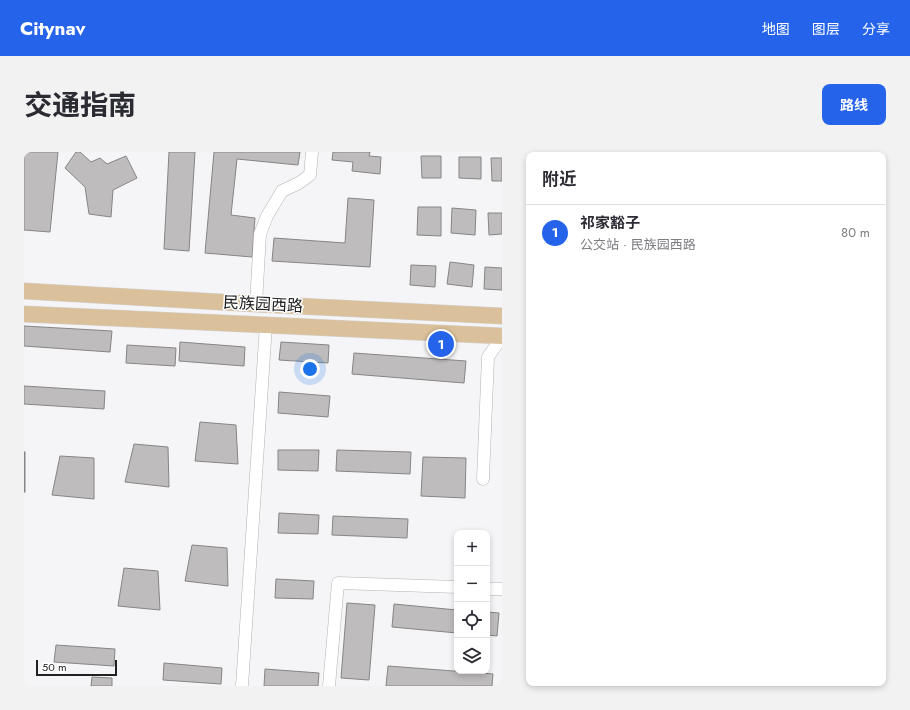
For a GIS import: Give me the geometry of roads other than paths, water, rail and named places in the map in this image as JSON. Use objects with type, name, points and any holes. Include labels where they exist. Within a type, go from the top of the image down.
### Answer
[{"type":"main road","name":"民族园西路","points":[[24,291],[502,316]]},
{"type":"main road","name":"民族园西路","points":[[24,314],[502,337]]},
{"type":"street","points":[[256,304],[260,234],[267,216],[282,191],[299,183],[310,175],[312,152]]},
{"type":"street","points":[[242,686],[266,325]]},
{"type":"street","points":[[483,479],[488,357],[502,337]]},
{"type":"street","points":[[329,686],[338,583],[454,588]]},
{"type":"street","points":[[490,589],[502,589]]},
{"type":"place","name":"祁家豁子","points":[[441,344]]}]
